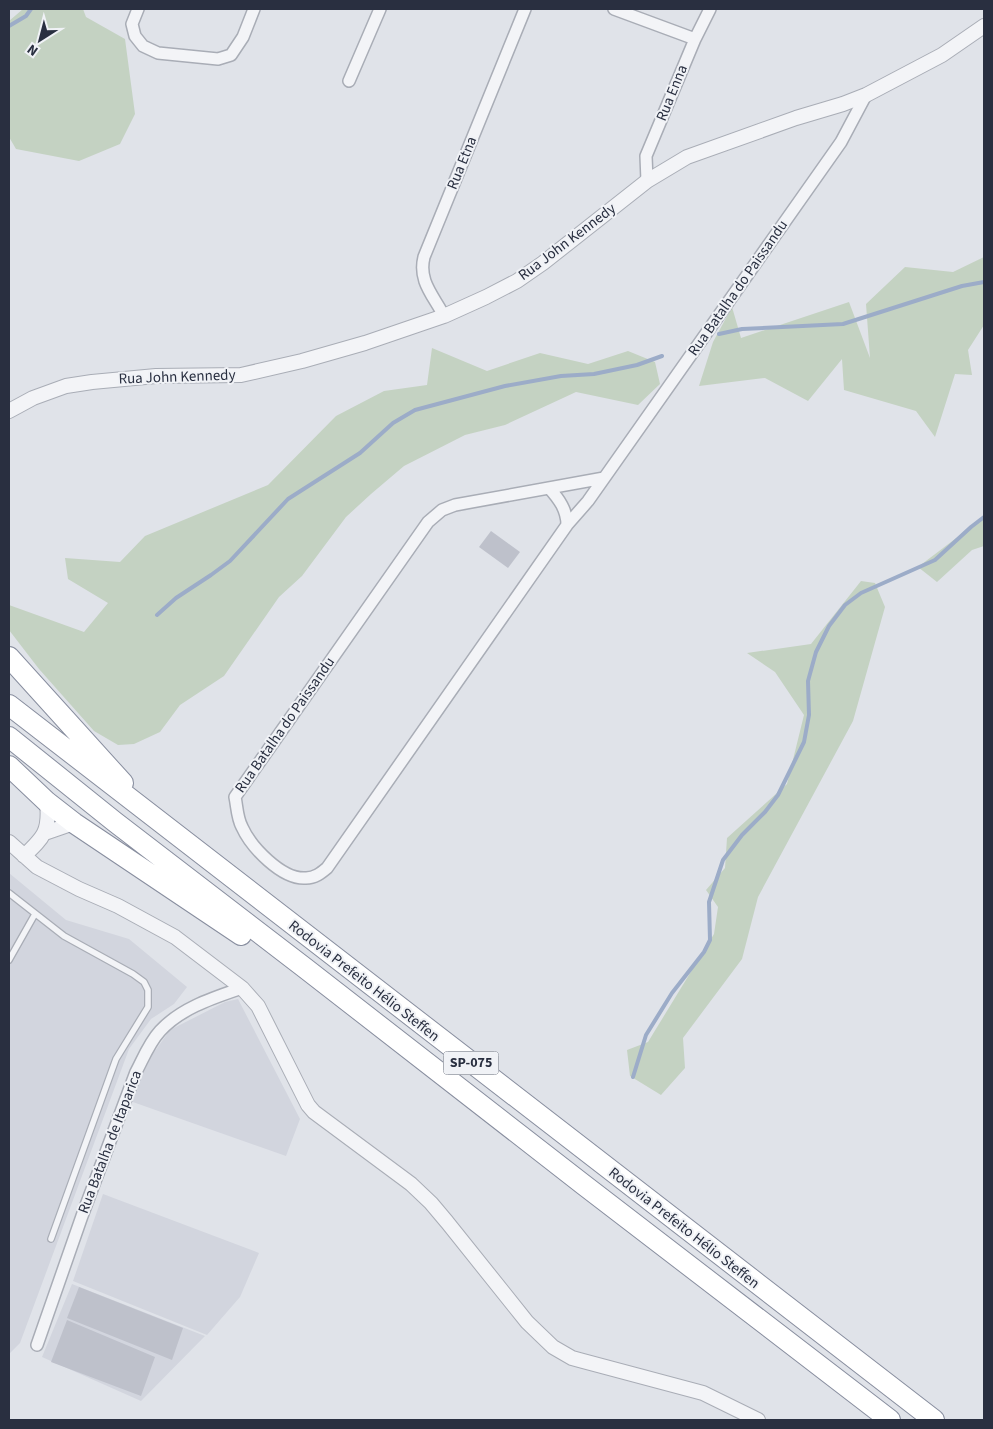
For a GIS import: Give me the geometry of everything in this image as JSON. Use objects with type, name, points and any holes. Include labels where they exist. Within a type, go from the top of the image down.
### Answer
[{"type":"highway","points":[[9,658],[115,773],[148,814]]},
{"type":"highway","name":"Rodovia Prefeito Hélio Steffen","points":[[9,705],[934,1420]]},
{"type":"highway","name":"Rodovia Prefeito Hélio Steffen","points":[[9,737],[115,822],[592,1192],[890,1420]]},
{"type":"highway","points":[[9,766],[47,802],[74,823],[207,911],[428,1063]]},
{"type":"street","points":[[138,9],[132,24],[135,36],[143,46],[158,53],[218,59],[231,54],[243,37],[254,9]]},
{"type":"street","points":[[349,81],[380,9]]},
{"type":"street","name":"Rua Etna","points":[[444,316],[422,275],[421,267],[524,9]]},
{"type":"street","points":[[614,9],[694,39]]},
{"type":"street","name":"Rua Enna","points":[[647,181],[646,156],[694,39],[710,9]]},
{"type":"street","name":"Rua John Kennedy","points":[[9,411],[34,398],[66,386],[156,376],[241,375],[311,359],[444,316],[517,281],[543,263],[647,181],[687,157],[866,95],[942,55],[984,26]]},
{"type":"street","name":"Rua Batalha do Paissandu","points":[[604,478],[455,505],[442,510],[428,522],[235,797],[241,826],[254,848],[270,863],[301,878],[319,875],[327,868],[567,526],[588,501],[841,142],[866,95]]},
{"type":"street","points":[[549,488],[562,505],[567,517],[567,526]]},
{"type":"street","points":[[45,833],[48,812],[47,802]]},
{"type":"street","points":[[24,856],[45,833],[74,823]]},
{"type":"street","points":[[9,842],[37,866],[175,937],[242,988],[258,1006],[308,1105],[322,1118],[385,1163],[431,1202],[527,1322],[553,1347],[572,1358],[703,1393],[758,1420]]},
{"type":"street","name":"Rua Batalha de Itaparica","points":[[37,1345],[82,1216],[136,1072],[146,1052],[159,1032],[173,1019],[205,1001],[242,988]]},
{"type":"lane","points":[[9,893],[64,936],[144,982],[148,990],[148,1006],[116,1059],[51,1239]]},
{"type":"lane","points":[[9,960],[35,914]]},
{"type":"shaded area","points":[[9,873],[66,920],[129,939],[187,987],[174,1004],[151,1019],[129,1049],[20,1343],[9,1354]]},
{"type":"shaded area","points":[[238,999],[300,1119],[286,1156],[130,1101],[152,1055],[170,1030],[225,1002]]},
{"type":"shaded area","points":[[103,1194],[259,1253],[240,1297],[207,1335],[73,1281]]},
{"type":"shaded area","points":[[72,1284],[205,1336],[141,1401],[42,1357]]},
{"type":"green space","points":[[23,9],[83,9],[86,17],[125,39],[135,114],[120,144],[79,161],[16,149],[9,137],[9,21]]},
{"type":"green space","points":[[984,257],[984,325],[968,350],[972,375],[955,374],[935,437],[916,411],[844,390],[842,359],[808,401],[765,378],[699,386],[713,342],[732,307],[741,338],[849,302],[870,358],[866,304],[905,267],[953,272]]},
{"type":"green space","points":[[432,348],[487,371],[540,353],[588,364],[628,351],[655,362],[660,384],[638,405],[576,392],[505,425],[465,435],[404,466],[346,517],[302,576],[279,597],[224,676],[180,705],[160,732],[134,744],[118,745],[94,731],[39,669],[9,630],[9,605],[84,632],[108,603],[68,579],[65,558],[120,562],[145,536],[268,485],[336,416],[384,391],[427,385]]},
{"type":"green space","points":[[984,517],[984,546],[972,550],[937,582],[918,567]]},
{"type":"green space","points":[[861,581],[875,583],[885,607],[853,721],[758,897],[742,959],[683,1038],[685,1068],[661,1095],[630,1076],[627,1050],[648,1042],[714,934],[718,907],[706,890],[725,868],[727,838],[787,784],[804,715],[775,672],[747,653],[811,644]]},
{"type":"building","points":[[491,531],[520,552],[508,568],[479,547]]},
{"type":"building","points":[[79,1287],[183,1328],[172,1360],[67,1318]]},
{"type":"building","points":[[67,1320],[155,1357],[141,1396],[51,1362]]},
{"type":"waterway","points":[[9,26],[26,16],[31,9]]},
{"type":"waterway","points":[[719,334],[742,329],[843,324],[962,286],[984,282]]},
{"type":"waterway","points":[[157,615],[176,598],[230,561],[288,499],[360,453],[393,423],[415,410],[505,386],[561,376],[594,374],[637,365],[662,356]]},
{"type":"waterway","points":[[633,1077],[646,1035],[672,993],[704,952],[710,940],[709,902],[723,860],[742,835],[765,812],[778,795],[804,742],[809,715],[808,681],[816,652],[829,626],[845,605],[861,593],[935,560],[984,517]]}]
